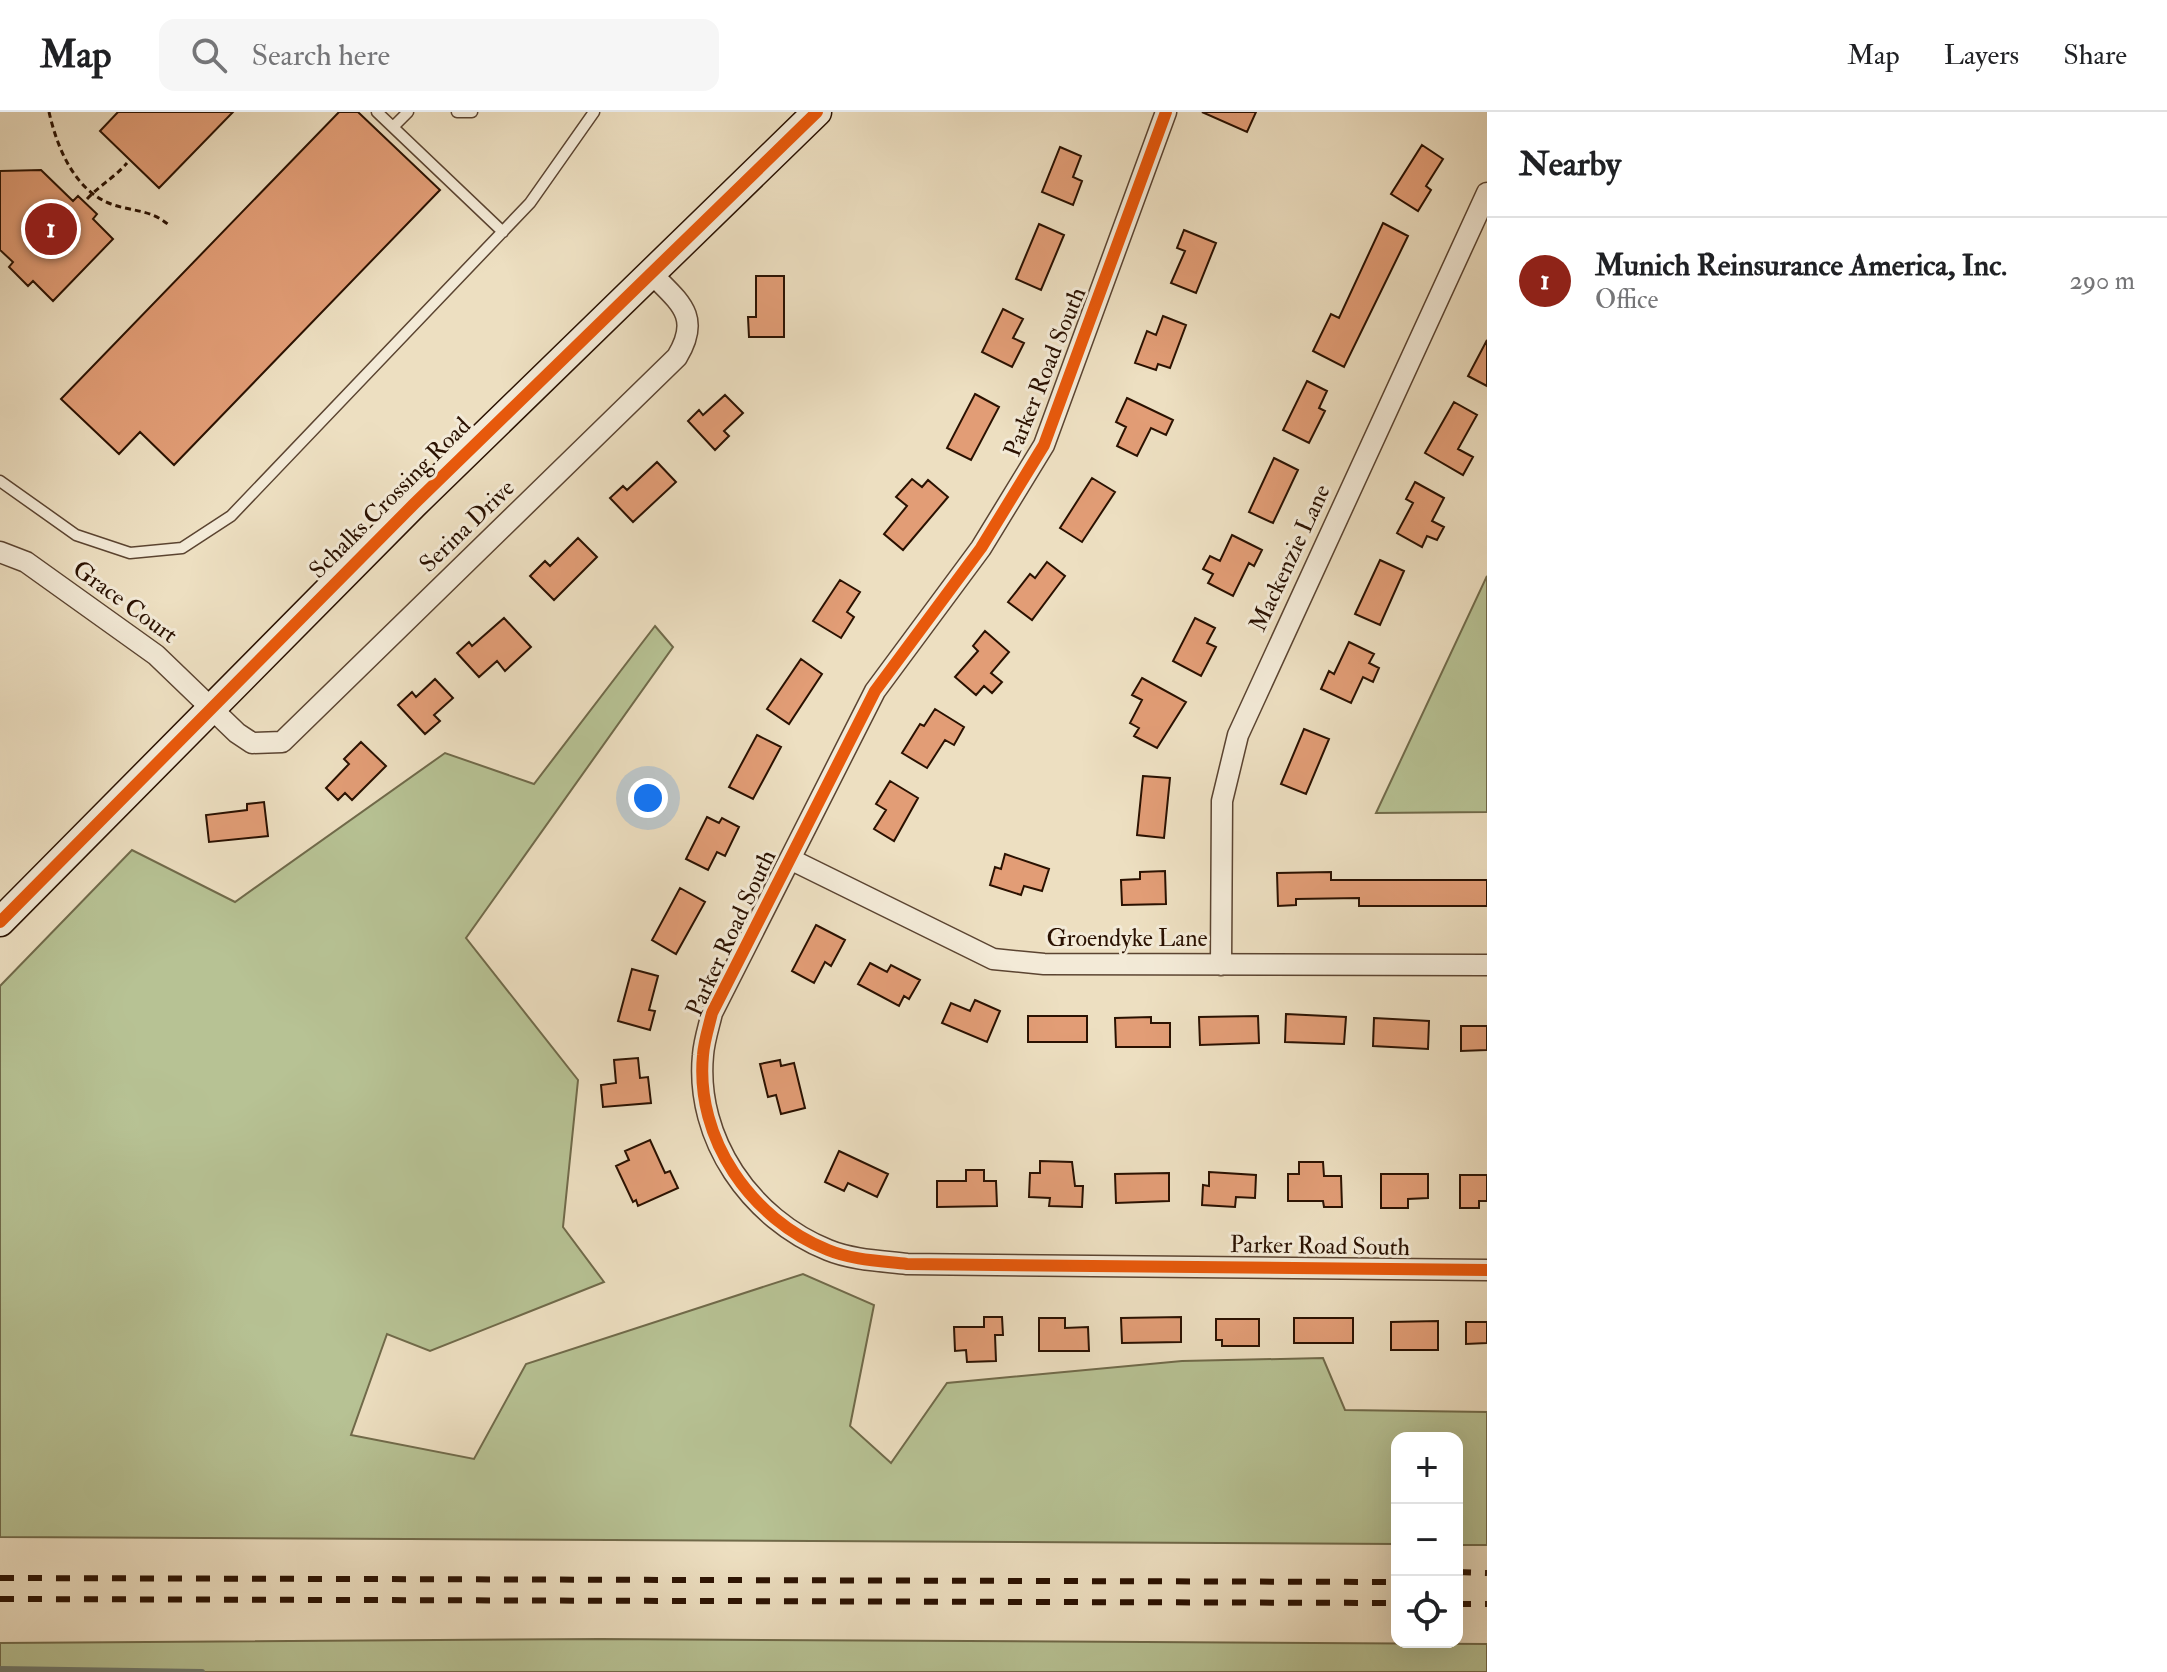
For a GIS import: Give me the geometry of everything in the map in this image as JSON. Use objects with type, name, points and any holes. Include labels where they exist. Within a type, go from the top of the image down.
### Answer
[{"type":"street","name":"Schalks Crossing Road","points":[[0,922],[210,707],[817,112]]},
{"type":"street","name":"Parker Road South","points":[[1166,112],[1044,445],[981,548],[875,691],[712,1013],[703,1055],[704,1096],[714,1136],[729,1169],[754,1199],[791,1229],[829,1251],[907,1264],[1487,1270]]},
{"type":"street","name":"Mackenzie Lane","points":[[1221,965],[1222,801],[1238,735],[1487,193]]},
{"type":"street","name":"Serina Drive","points":[[210,707],[252,743],[282,742],[292,735],[677,357],[689,327],[685,308],[651,273]]},
{"type":"street","name":"Grace Court","points":[[0,552],[26,562],[156,655],[210,707]]},
{"type":"street","name":"Groendyke Lane","points":[[790,859],[993,959],[1044,964],[1487,965]]},
{"type":"lane","points":[[377,112],[503,232]]},
{"type":"lane","points":[[393,127],[408,112]]},
{"type":"lane","points":[[457,112],[472,112]]},
{"type":"lane","points":[[0,481],[76,535],[130,553],[182,548],[231,516],[503,232],[530,203],[594,112]]},
{"type":"path","points":[[49,112],[59,150],[93,193],[112,204],[157,214],[170,226]]},
{"type":"path","points":[[87,199],[110,183],[127,163]]},
{"type":"green space","points":[[1487,576],[1487,812],[1376,813]]},
{"type":"green space","points":[[655,626],[673,647],[466,938],[578,1080],[563,1227],[604,1282],[430,1351],[387,1334],[351,1435],[474,1459],[526,1364],[803,1274],[874,1305],[850,1426],[891,1463],[947,1383],[1182,1361],[1323,1358],[1345,1410],[1487,1412],[1487,1545],[1463,1545],[1463,1432],[1391,1432],[1391,1544],[0,1537],[0,986],[132,850],[235,902],[445,753],[534,784]]},
{"type":"green space","points":[[600,1639],[1391,1643],[1391,1648],[1463,1648],[1463,1644],[1487,1644],[1487,1672],[0,1672],[0,1643]]},
{"type":"building","points":[[118,112],[233,112],[159,188],[100,131]]},
{"type":"building","points":[[339,112],[358,112],[440,190],[174,465],[140,432],[119,454],[61,399]]},
{"type":"building","points":[[1202,112],[1256,112],[1247,132]]},
{"type":"building","points":[[1422,145],[1443,159],[1426,186],[1431,190],[1418,211],[1391,194]]},
{"type":"building","points":[[1060,147],[1081,156],[1073,177],[1082,181],[1073,205],[1042,192]]},
{"type":"building","points":[[41,170],[73,201],[78,196],[97,214],[93,219],[113,239],[53,301],[33,281],[28,286],[9,267],[13,262],[0,250],[0,171]]},
{"type":"building","points":[[1383,223],[1408,236],[1344,367],[1313,351],[1331,314],[1339,318]]},
{"type":"building","points":[[1039,224],[1064,235],[1041,290],[1016,279]]},
{"type":"building","points":[[1184,230],[1216,243],[1196,293],[1171,283],[1185,251],[1177,248]]},
{"type":"building","points":[[756,276],[784,276],[784,337],[749,337],[748,317],[756,317]]},
{"type":"building","points":[[1003,309],[1023,319],[1013,338],[1024,343],[1012,367],[982,352]]},
{"type":"building","points":[[1163,316],[1186,325],[1170,368],[1158,364],[1156,370],[1135,363],[1147,331],[1156,335]]},
{"type":"building","points":[[1487,340],[1487,386],[1468,376]]},
{"type":"building","points":[[1307,381],[1327,391],[1319,408],[1325,411],[1309,443],[1283,430]]},
{"type":"building","points":[[975,394],[999,407],[971,460],[947,448]]},
{"type":"building","points":[[725,395],[743,413],[724,431],[729,436],[715,450],[688,421],[699,410],[703,415]]},
{"type":"building","points":[[1127,398],[1173,420],[1166,435],[1151,428],[1137,456],[1117,446],[1126,427],[1116,422]]},
{"type":"building","points":[[1454,402],[1477,415],[1458,449],[1473,457],[1463,475],[1425,453]]},
{"type":"building","points":[[1274,458],[1298,470],[1273,523],[1249,512]]},
{"type":"building","points":[[657,462],[676,482],[633,522],[610,498],[623,486],[627,490]]},
{"type":"building","points":[[1092,478],[1115,492],[1082,542],[1060,528]]},
{"type":"building","points":[[912,479],[922,487],[928,480],[948,497],[903,550],[884,534],[907,506],[896,497]]},
{"type":"building","points":[[1415,482],[1444,498],[1432,521],[1444,527],[1437,540],[1427,536],[1422,547],[1397,533],[1413,503],[1406,499]]},
{"type":"building","points":[[1232,535],[1262,550],[1254,566],[1249,563],[1233,596],[1208,583],[1213,574],[1203,569],[1210,556],[1220,561]]},
{"type":"building","points":[[578,538],[597,557],[554,600],[530,576],[545,561],[550,566]]},
{"type":"building","points":[[1380,560],[1404,571],[1380,625],[1355,614]]},
{"type":"building","points":[[1047,562],[1065,576],[1032,620],[1008,602],[1030,574],[1035,578]]},
{"type":"building","points":[[840,580],[860,592],[847,612],[854,617],[841,638],[813,621]]},
{"type":"building","points":[[504,618],[531,647],[505,671],[497,661],[479,677],[457,653],[469,642],[472,646]]},
{"type":"building","points":[[1195,618],[1215,628],[1207,643],[1216,647],[1201,676],[1173,661]]},
{"type":"building","points":[[985,631],[1009,652],[991,673],[1002,682],[992,693],[984,686],[976,695],[955,677],[978,651],[973,646]]},
{"type":"building","points":[[1349,642],[1374,654],[1369,663],[1379,668],[1373,682],[1363,677],[1351,703],[1321,689],[1329,671],[1334,674]]},
{"type":"building","points":[[801,659],[822,674],[789,724],[767,709]]},
{"type":"building","points":[[1142,678],[1186,702],[1157,748],[1134,736],[1139,728],[1130,723],[1142,700],[1132,695]]},
{"type":"building","points":[[435,679],[453,698],[434,715],[440,721],[425,734],[398,705],[412,692],[416,697]]},
{"type":"building","points":[[935,709],[964,727],[954,745],[945,740],[927,768],[902,753],[920,724],[924,726]]},
{"type":"building","points":[[1304,729],[1329,739],[1306,794],[1281,784]]},
{"type":"building","points":[[757,735],[781,747],[753,799],[729,787]]},
{"type":"building","points":[[361,742],[386,766],[352,800],[345,793],[338,800],[326,788],[349,764],[344,759]]},
{"type":"building","points":[[1143,776],[1170,778],[1164,838],[1137,835]]},
{"type":"building","points":[[890,781],[918,798],[894,841],[874,829],[886,810],[876,804]]},
{"type":"building","points":[[264,802],[268,836],[209,842],[206,815],[247,810],[247,804]]},
{"type":"building","points":[[707,817],[719,823],[722,818],[739,827],[725,856],[717,852],[708,870],[686,859]]},
{"type":"building","points":[[1005,854],[1049,869],[1042,891],[1024,886],[1021,895],[990,885],[995,867],[1001,869]]},
{"type":"building","points":[[1165,871],[1166,904],[1122,905],[1121,880],[1140,879],[1140,872]]},
{"type":"building","points":[[1331,872],[1331,880],[1487,880],[1487,906],[1359,906],[1359,898],[1296,899],[1296,905],[1278,906],[1277,873]]},
{"type":"building","points":[[680,888],[705,902],[676,954],[652,940]]},
{"type":"building","points":[[816,925],[845,940],[831,966],[825,962],[814,983],[792,971]]},
{"type":"building","points":[[870,963],[887,972],[891,965],[920,980],[909,999],[904,996],[899,1006],[858,984]]},
{"type":"building","points":[[632,969],[658,976],[649,1010],[655,1011],[650,1030],[618,1021]]},
{"type":"building","points":[[975,1000],[1000,1011],[987,1042],[942,1023],[951,1003],[970,1011]]},
{"type":"building","points":[[1286,1014],[1346,1017],[1344,1044],[1285,1042]]},
{"type":"building","points":[[1028,1016],[1087,1016],[1087,1042],[1028,1042]]},
{"type":"building","points":[[1258,1016],[1259,1043],[1200,1045],[1199,1017]]},
{"type":"building","points":[[1151,1017],[1151,1023],[1170,1023],[1170,1047],[1116,1047],[1115,1018]]},
{"type":"building","points":[[1374,1018],[1429,1021],[1428,1049],[1373,1046]]},
{"type":"building","points":[[1461,1026],[1487,1026],[1487,1050],[1461,1051]]},
{"type":"building","points":[[638,1058],[640,1078],[648,1077],[651,1103],[603,1107],[601,1085],[616,1083],[614,1060]]},
{"type":"building","points":[[780,1060],[781,1066],[794,1063],[805,1108],[781,1114],[776,1095],[768,1097],[760,1064]]},
{"type":"building","points":[[650,1140],[665,1173],[670,1171],[678,1188],[638,1206],[636,1200],[633,1202],[616,1166],[629,1160],[625,1151]]},
{"type":"building","points":[[839,1151],[888,1174],[877,1197],[848,1183],[844,1191],[825,1182]]},
{"type":"building","points":[[1040,1161],[1072,1162],[1075,1186],[1083,1186],[1082,1207],[1049,1206],[1050,1198],[1029,1197],[1030,1173],[1040,1173]]},
{"type":"building","points":[[1299,1162],[1323,1162],[1324,1176],[1341,1176],[1342,1207],[1324,1207],[1323,1201],[1288,1201],[1288,1174],[1299,1174]]},
{"type":"building","points":[[966,1170],[984,1170],[984,1181],[996,1181],[997,1206],[937,1207],[937,1181],[966,1181]]},
{"type":"building","points":[[1209,1172],[1256,1175],[1255,1198],[1236,1197],[1235,1207],[1202,1205],[1203,1185],[1209,1186]]},
{"type":"building","points":[[1169,1173],[1169,1201],[1116,1203],[1115,1174]]},
{"type":"building","points":[[1381,1174],[1428,1174],[1428,1198],[1408,1199],[1408,1208],[1381,1208]]},
{"type":"building","points":[[1460,1175],[1487,1175],[1487,1201],[1479,1201],[1479,1208],[1460,1208]]},
{"type":"building","points":[[984,1317],[1002,1317],[1003,1335],[995,1335],[996,1361],[967,1362],[966,1350],[955,1351],[954,1327],[984,1327]]},
{"type":"building","points":[[1181,1317],[1181,1342],[1122,1343],[1121,1318]]},
{"type":"building","points":[[1039,1318],[1065,1318],[1065,1328],[1088,1327],[1089,1351],[1039,1351]]},
{"type":"building","points":[[1294,1318],[1353,1318],[1353,1343],[1294,1343]]},
{"type":"building","points":[[1216,1319],[1259,1319],[1259,1346],[1222,1346],[1222,1340],[1216,1340]]},
{"type":"building","points":[[1438,1321],[1438,1350],[1391,1350],[1391,1322]]},
{"type":"building","points":[[1466,1322],[1487,1322],[1487,1343],[1466,1344]]},
{"type":"waterway","points":[[0,1669],[202,1672]]},
{"type":"railway","points":[[1463,1572],[1487,1573]]},
{"type":"railway","points":[[0,1578],[1391,1582]]},
{"type":"railway","points":[[0,1599],[1391,1603]]},
{"type":"railway","points":[[1463,1604],[1487,1604]]},
{"type":"cycle path","points":[[0,922],[414,504],[817,112]]},
{"type":"cycle path","points":[[1166,112],[1044,445],[981,548],[875,691],[712,1013],[703,1055],[703,1086],[708,1117],[734,1172],[753,1197],[775,1218],[800,1236],[828,1250],[857,1258],[907,1264],[1487,1270]]},
{"type":"place","name":"Munich Reinsurance America, Inc.","points":[[51,229]]}]
